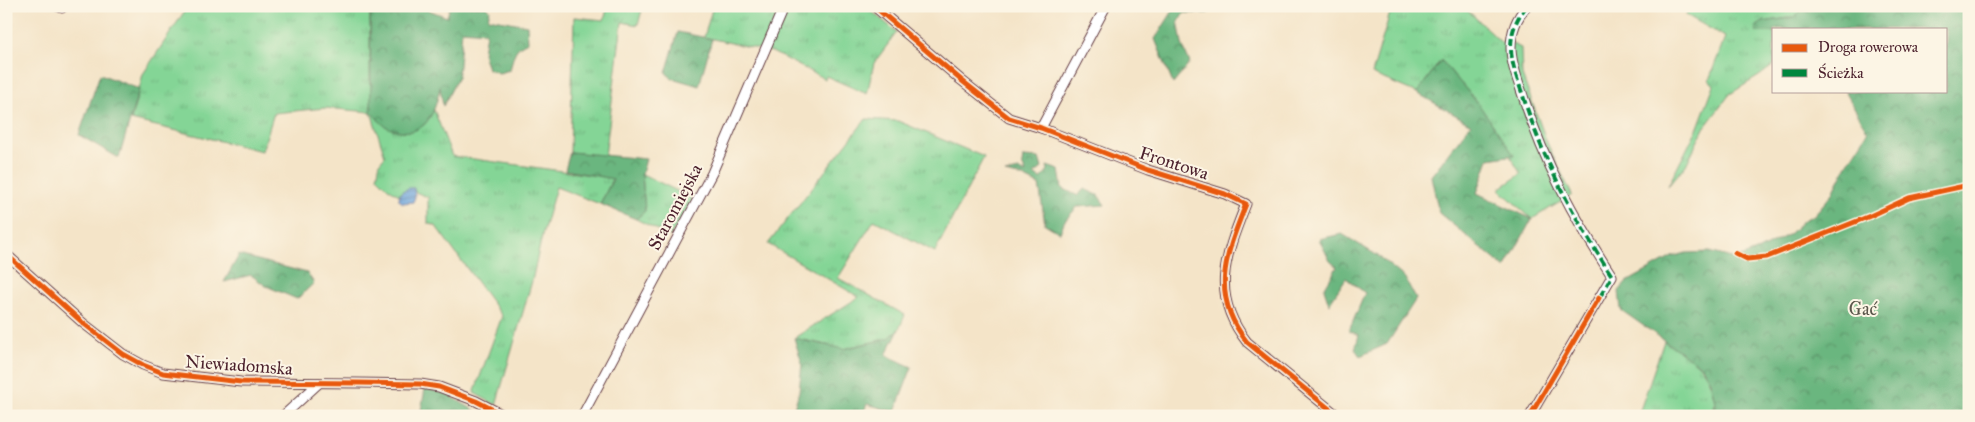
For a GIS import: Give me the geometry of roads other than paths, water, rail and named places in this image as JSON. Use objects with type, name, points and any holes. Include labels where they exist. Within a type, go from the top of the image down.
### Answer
[{"type":"street","name":"Staromiejska","points":[[582,416],[712,173],[784,6]]},
{"type":"street","name":"Frontowa","points":[[874,6],[1009,118],[1041,128],[1148,170],[1224,194],[1246,204],[1230,244],[1224,267],[1224,288],[1230,316],[1237,330],[1247,342],[1338,416]]},
{"type":"street","points":[[1041,128],[1106,6]]},
{"type":"street","points":[[1527,6],[1519,10],[1511,48],[1512,60],[1533,128],[1570,210],[1612,276],[1530,416]]},
{"type":"street","name":"Niewiadomska","points":[[6,254],[83,323],[123,354],[143,365],[176,376],[241,382],[420,384],[439,387],[476,401],[505,416]]},
{"type":"street","points":[[283,416],[319,383]]},
{"type":"water","points":[[409,188],[414,188],[415,197],[413,202],[403,203],[399,200],[400,193]]},
{"type":"park label","name":"Gać","points":[[1863,309]]}]
